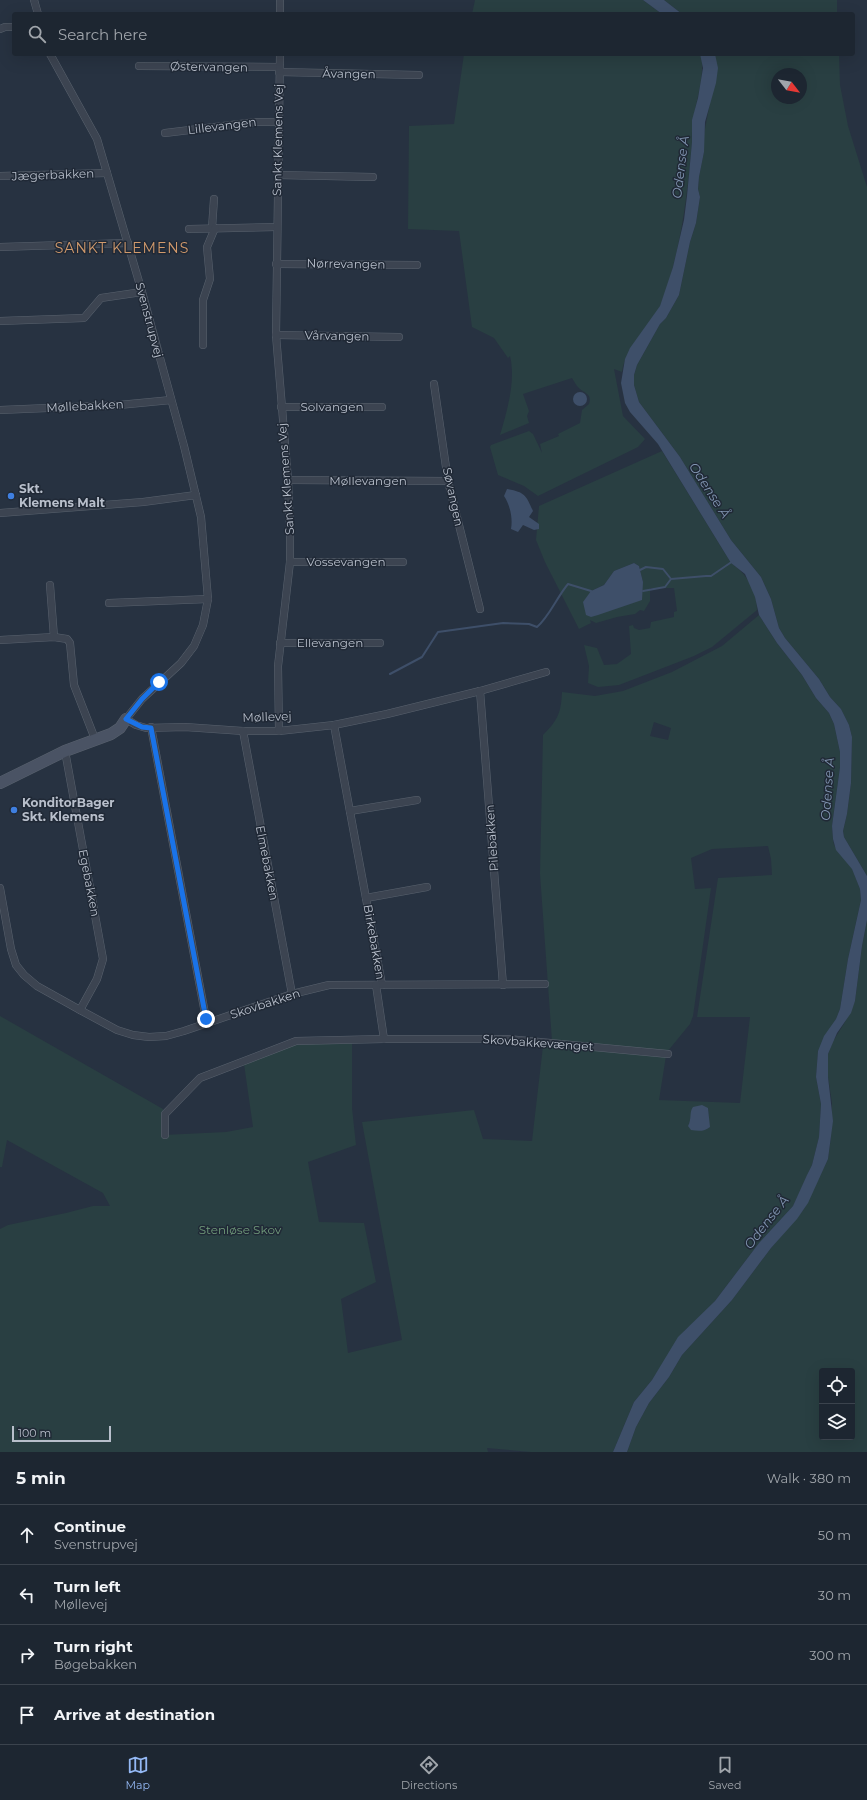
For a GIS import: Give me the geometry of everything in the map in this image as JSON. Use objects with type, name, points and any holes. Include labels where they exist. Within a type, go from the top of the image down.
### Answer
[{"type":"street","points":[[34,0],[37,12]]},
{"type":"street","points":[[280,0],[280,12]]},
{"type":"street","points":[[2,26],[12,27]]},
{"type":"street","name":"Svenstrupvej","points":[[51,56],[97,139],[142,292],[201,517],[208,599],[203,625],[194,646],[181,663],[142,699],[126,719]]},
{"type":"street","name":"Sankt Klemens Vej","points":[[279,731],[278,673],[280,642],[290,562],[288,480],[276,335],[280,56]]},
{"type":"street","name":"Østervangen","points":[[139,66],[280,70]]},
{"type":"street","name":"Åvangen","points":[[280,70],[419,75]]},
{"type":"street","name":"Lillevangen","points":[[165,133],[256,122],[278,122]]},
{"type":"street","name":"Jægerbakken","points":[[0,176],[107,173]]},
{"type":"street","points":[[278,175],[373,177]]},
{"type":"street","points":[[203,345],[203,300],[210,279],[207,247],[213,228],[214,199]]},
{"type":"street","points":[[189,229],[277,227]]},
{"type":"street","points":[[0,247],[128,243]]},
{"type":"street","name":"Nørrevangen","points":[[276,264],[417,265]]},
{"type":"street","points":[[0,320],[84,318],[101,298],[142,292]]},
{"type":"street","name":"Vårvangen","points":[[276,335],[399,336]]},
{"type":"street","name":"Søvangen","points":[[434,384],[448,481],[480,609]]},
{"type":"street","name":"Møllebakken","points":[[0,410],[119,405],[171,400]]},
{"type":"street","name":"Solvangen","points":[[281,407],[382,407]]},
{"type":"street","name":"Møllevangen","points":[[288,480],[448,481]]},
{"type":"street","points":[[0,513],[143,502],[196,495]]},
{"type":"street","name":"Vossevangen","points":[[290,562],[403,562]]},
{"type":"street","points":[[50,585],[54,637]]},
{"type":"street","points":[[109,603],[208,599]]},
{"type":"street","points":[[0,640],[54,637],[67,639],[70,643],[74,685],[95,739]]},
{"type":"street","name":"Ellevangen","points":[[280,642],[380,643]]},
{"type":"street","name":"Møllevej","points":[[126,719],[142,727],[151,728],[185,727],[243,731],[279,731],[334,725],[387,714],[480,691],[546,672]]},
{"type":"street","name":"Pilebakken","points":[[480,691],[503,985]]},
{"type":"street","points":[[0,783],[65,751],[110,734],[120,728],[126,719]]},
{"type":"street","name":"Birkebakken","points":[[334,725],[366,898],[379,985]]},
{"type":"street","points":[[151,728],[207,1024]]},
{"type":"street","name":"Elmebakken","points":[[243,731],[292,994]]},
{"type":"street","name":"Egebakken","points":[[65,751],[102,959],[98,979],[80,1010]]},
{"type":"street","points":[[350,811],[417,800]]},
{"type":"street","name":"Birkebakken","points":[[366,898],[427,887]]},
{"type":"street","name":"Skovbakken","points":[[0,888],[11,949],[16,965],[24,975],[37,986],[80,1010],[117,1030],[133,1035],[148,1037],[172,1034],[207,1024],[292,994],[329,985],[545,984]]},
{"type":"street","points":[[379,985],[384,1039]]},
{"type":"street","name":"Skovbakkevænget","points":[[165,1135],[165,1114],[200,1078],[296,1041],[507,1039],[668,1054]]},
{"type":"green space","points":[[475,0],[643,0],[659,12],[472,12]]},
{"type":"green space","points":[[664,0],[837,0],[837,12],[679,12]]},
{"type":"green space","points":[[464,56],[701,56],[702,60],[701,81],[693,121],[688,183],[674,264],[657,313],[628,353],[622,372],[614,369],[623,416],[645,439],[638,447],[538,496],[524,486],[498,475],[490,447],[491,445],[529,431],[533,434],[542,453],[540,444],[559,436],[558,434],[580,423],[582,410],[589,404],[590,398],[579,388],[572,378],[523,394],[529,411],[527,416],[529,423],[500,435],[510,396],[512,366],[510,356],[508,358],[494,338],[472,327],[459,231],[408,229],[409,126],[454,124]]},
{"type":"green space","points":[[715,56],[839,56],[840,85],[848,126],[867,187],[867,876],[844,837],[843,831],[851,783],[852,737],[849,725],[841,709],[830,697],[819,679],[785,638],[779,628],[771,599],[761,577],[731,540],[680,457],[639,402],[634,385],[634,375],[637,365],[660,324],[666,318],[679,295],[690,242],[696,223],[700,197],[698,189],[699,177],[704,152],[703,139],[709,108]]},
{"type":"green space","points":[[662,451],[731,563],[742,572],[750,584],[757,603],[757,610],[712,647],[694,656],[619,685],[598,687],[588,683],[589,666],[584,645],[597,648],[604,665],[617,664],[631,654],[629,626],[633,625],[634,628],[639,630],[650,628],[651,622],[674,617],[674,612],[677,611],[674,588],[650,588],[650,601],[644,611],[640,610],[635,614],[596,623],[590,620],[591,623],[579,629],[545,562],[536,540],[539,506]],"holes":[[[634,563],[639,566],[643,582],[591,591],[604,585],[614,571]]]},
{"type":"green space","name":"Stenløse Skov","points":[[759,615],[777,643],[802,675],[816,698],[829,713],[834,724],[840,752],[840,767],[832,826],[834,845],[852,868],[860,889],[861,900],[848,959],[840,1009],[818,1051],[816,1077],[821,1104],[819,1137],[812,1165],[793,1206],[759,1243],[715,1301],[700,1318],[685,1330],[652,1380],[634,1402],[613,1452],[531,1452],[487,1448],[488,1452],[0,1452],[0,1229],[8,1225],[93,1206],[110,1206],[103,1193],[7,1140],[2,1167],[0,1167],[0,1016],[163,1109],[163,1135],[226,1132],[253,1127],[244,1064],[296,1044],[352,1041],[352,1108],[356,1145],[308,1162],[319,1222],[364,1223],[376,1282],[341,1299],[348,1353],[402,1340],[362,1122],[474,1110],[483,1139],[532,1141],[543,1046],[666,1056],[659,1100],[740,1103],[750,1017],[697,1017],[718,878],[772,875],[768,846],[712,849],[691,858],[695,889],[711,888],[693,1016],[690,1024],[667,1052],[552,1041],[540,874],[543,735],[558,716],[562,692],[595,696],[623,691],[672,672],[722,646]],"holes":[[[654,722],[671,728],[668,740],[650,736]],[[708,1108],[709,1122],[688,1126],[692,1119],[691,1111]]]},
{"type":"green space","points":[[867,920],[867,1452],[627,1452],[636,1427],[649,1403],[669,1377],[682,1355],[732,1300],[771,1248],[804,1209],[828,1159],[831,1137],[832,1103],[828,1077],[828,1054],[832,1043],[845,1022],[855,1001]]},
{"type":"water","points":[[643,0],[664,0],[679,12],[659,12]]},
{"type":"water","points":[[700,56],[715,56],[718,68],[716,83],[705,122],[704,152],[698,189],[700,197],[696,223],[690,242],[679,295],[666,318],[660,324],[637,365],[634,375],[634,385],[639,402],[680,457],[731,540],[761,577],[771,599],[779,628],[785,638],[819,679],[830,697],[841,709],[849,725],[852,737],[851,783],[843,831],[844,837],[867,876],[867,920],[855,1001],[851,1013],[837,1033],[828,1054],[828,1077],[833,1121],[828,1159],[808,1203],[797,1219],[771,1248],[732,1300],[682,1355],[669,1377],[649,1403],[636,1427],[627,1452],[613,1452],[634,1402],[652,1380],[678,1337],[715,1301],[759,1243],[793,1206],[812,1165],[819,1137],[821,1104],[816,1077],[818,1051],[824,1036],[836,1019],[840,1009],[848,959],[861,900],[860,889],[852,869],[836,850],[833,839],[832,826],[840,767],[840,752],[834,724],[829,713],[816,698],[802,675],[777,643],[759,615],[755,597],[745,574],[731,563],[658,444],[630,412],[625,403],[621,383],[625,359],[630,348],[660,306],[673,267],[684,220],[692,142],[692,120],[698,98],[703,68]]},
{"type":"water","points":[[580,392],[585,394],[587,399],[585,404],[580,406],[575,404],[573,399],[575,394]]},
{"type":"water","points":[[507,489],[518,491],[529,501],[533,511],[529,517],[539,524],[539,529],[534,530],[523,525],[518,532],[511,529],[512,520],[508,503],[504,496]]},
{"type":"water","points":[[634,563],[639,566],[643,582],[642,600],[591,617],[586,615],[583,602],[591,591],[604,585],[614,571]]},
{"type":"water","points":[[702,1105],[708,1108],[710,1127],[699,1131],[691,1130],[688,1126],[692,1109],[693,1107]]},
{"type":"waterway","points":[[640,570],[646,567],[663,569],[671,579],[711,576],[733,561]]},
{"type":"waterway","points":[[643,591],[665,587],[671,579]]},
{"type":"waterway","points":[[390,674],[422,657],[438,632],[503,623],[529,624],[537,627],[545,618],[568,584],[591,591]]},
{"type":"place","name":"Skt. Klemens Malt","points":[[11,496]]},
{"type":"place","name":"KonditorBager Skt. Klemens","points":[[14,810]]},
{"type":"district","name":"SANKT KLEMENS","points":[[122,248]]},
{"type":"route","points":[[159,682],[142,699],[126,719],[136,725],[151,728],[206,1019]]},
{"type":"water label","name":"Odense Å","points":[[680,167]]},
{"type":"water label","name":"Odense Å","points":[[710,490]]},
{"type":"water label","name":"Odense Å","points":[[827,789]]},
{"type":"water label","name":"Odense Å","points":[[766,1222]]}]
